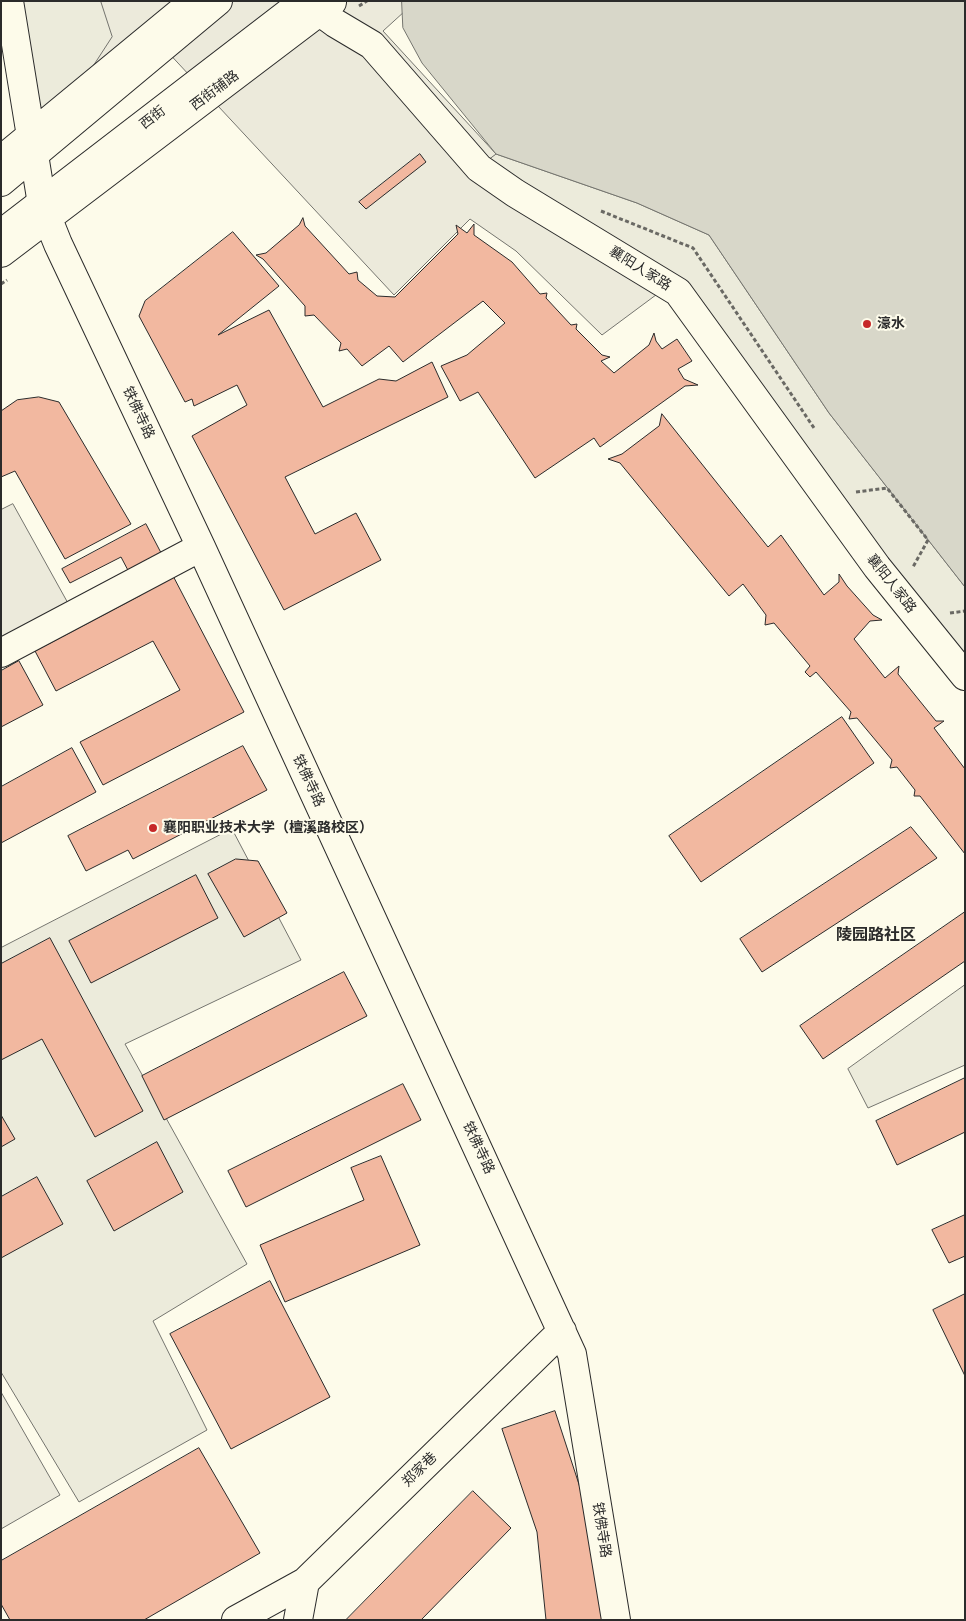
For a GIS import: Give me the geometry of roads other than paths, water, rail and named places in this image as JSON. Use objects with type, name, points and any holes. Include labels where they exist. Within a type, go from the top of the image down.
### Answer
[{"type":"street","name":"铁佛寺路","points":[[9,1],[32,146],[45,211],[58,244],[201,548],[572,1354],[616,1620]]},
{"type":"street","points":[[1,182],[32,146],[194,1]]},
{"type":"street","points":[[1,160],[32,146],[218,1]]},
{"type":"street","name":"西街","points":[[1,234],[45,211],[315,4]]},
{"type":"street","name":"襄阳人家路","points":[[315,4],[372,45],[478,168],[515,193],[678,292],[877,567],[965,676]]},
{"type":"street","points":[[1,253],[45,211]]},
{"type":"street","points":[[1,653],[201,548]]},
{"type":"street","name":"郑家巷","points":[[236,1620],[305,1582],[562,1331]]},
{"type":"street","points":[[298,1620],[305,1582]]},
{"type":"place","name":"濠水","points":[[867,324]]},
{"type":"place","name":"襄阳职业技术大学（檀溪路校区）","points":[[153,828]]},
{"type":"district","name":"陵园路社区","points":[[876,936]]}]
